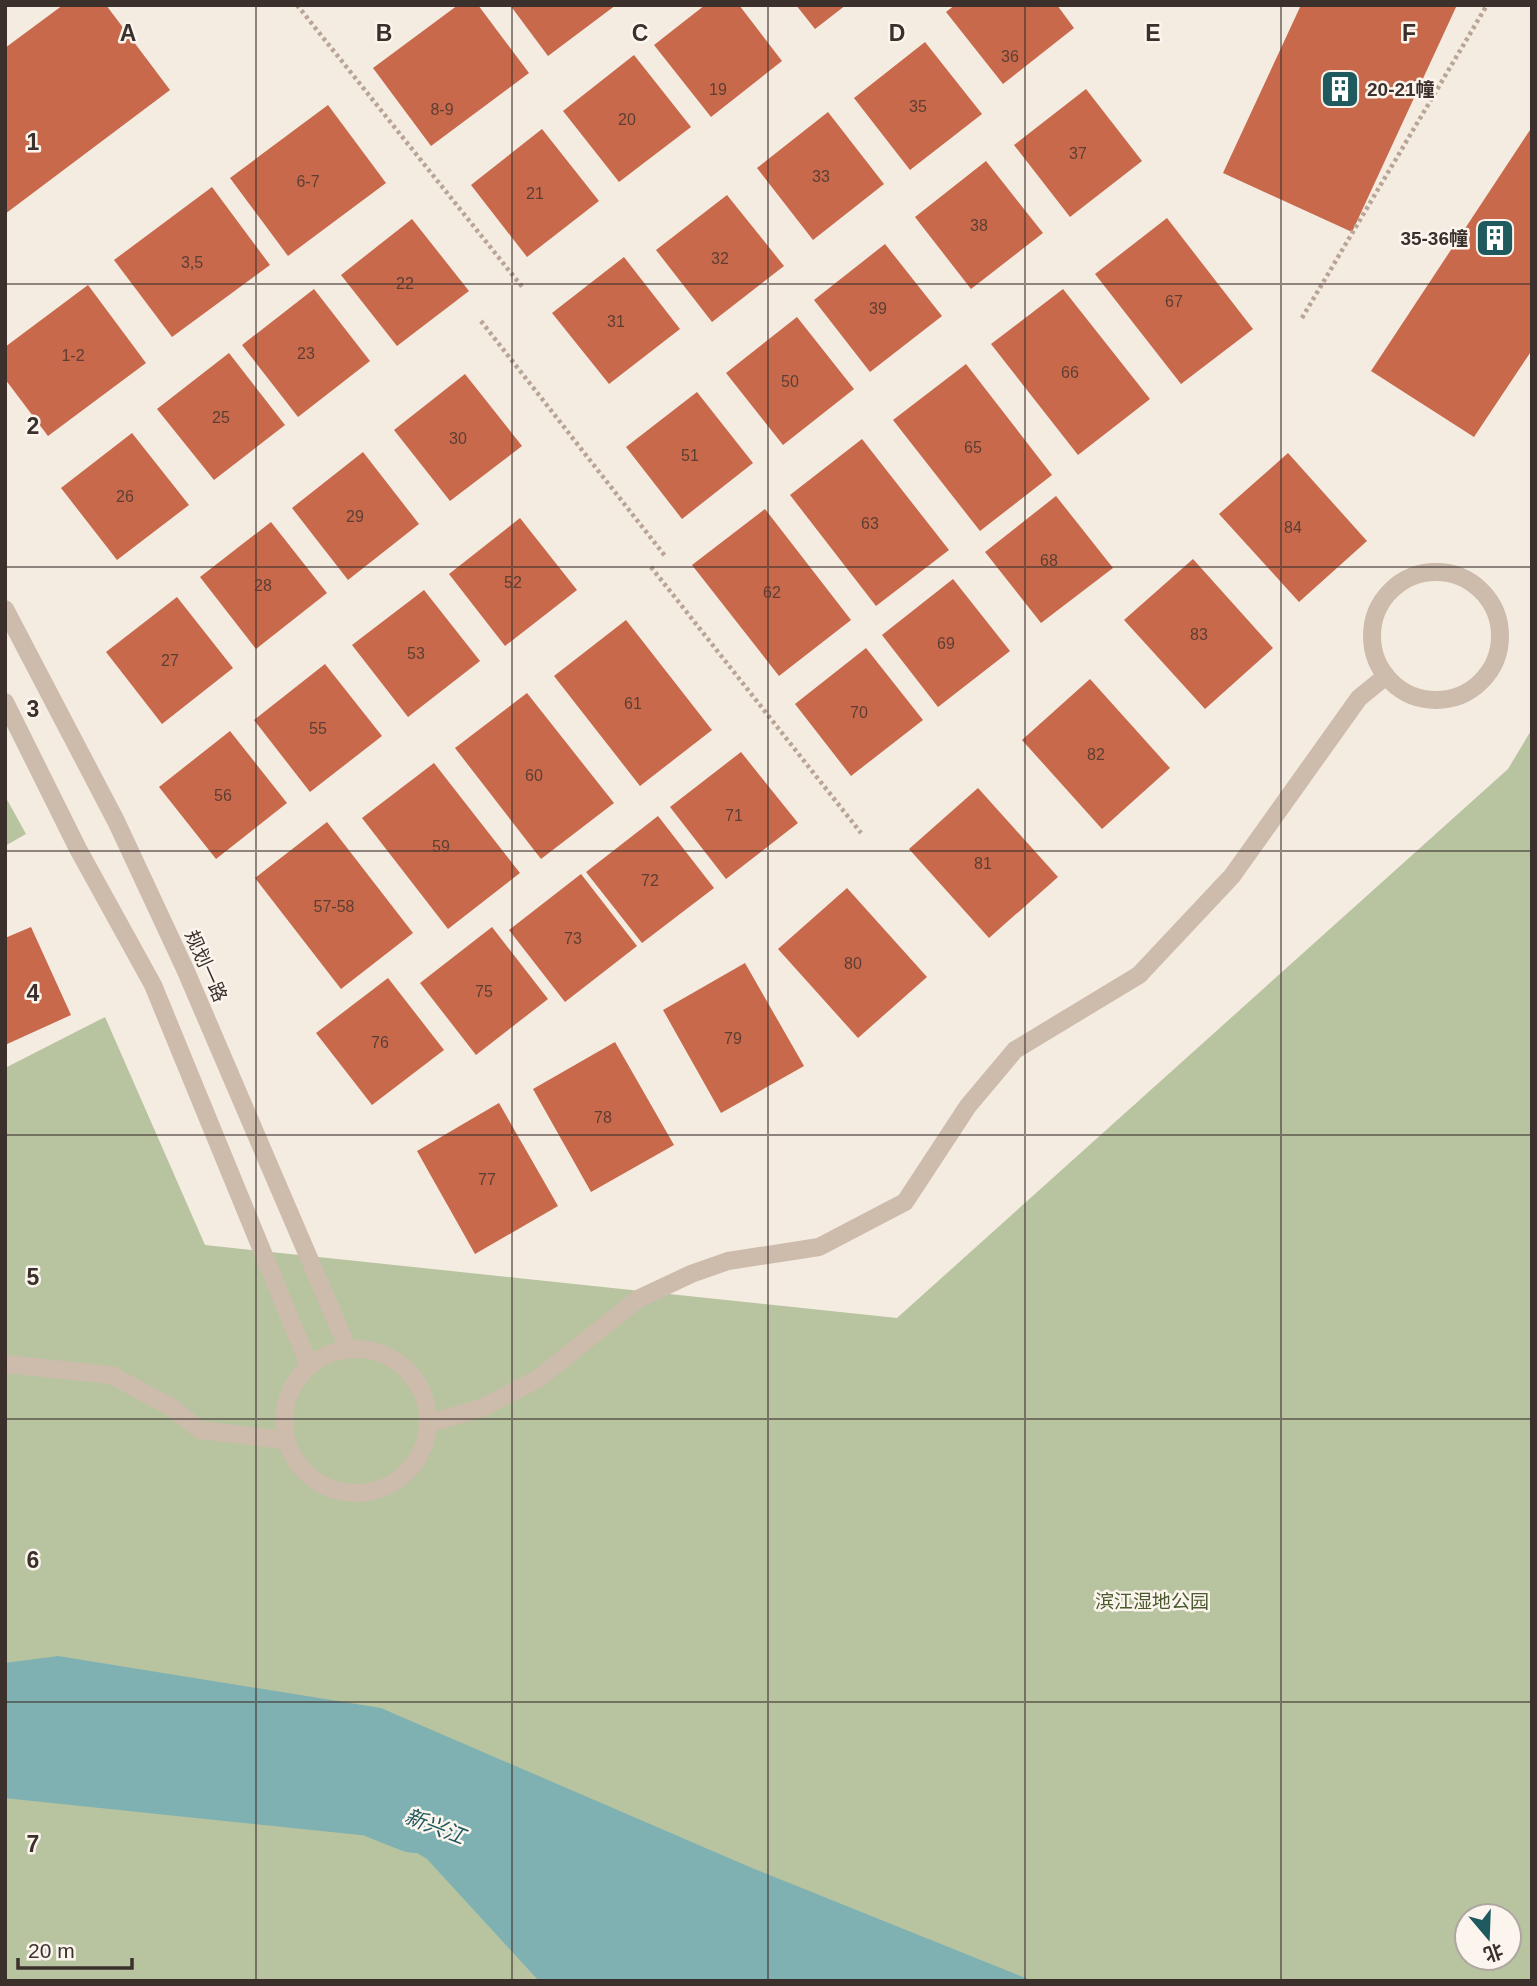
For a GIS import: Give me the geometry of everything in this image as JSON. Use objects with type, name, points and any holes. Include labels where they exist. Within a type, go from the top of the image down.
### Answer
[{"type":"street","points":[[1439,571],[1465,579],[1487,595],[1496,612],[1500,648],[1494,665],[1483,680],[1452,698],[1433,700],[1415,697],[1385,676],[1374,651],[1373,624],[1378,607],[1389,592],[1404,580],[1439,571]]},
{"type":"street","name":"规划一路","points":[[5,609],[116,821],[185,969],[348,1349]]},
{"type":"street","points":[[429,1423],[482,1408],[539,1378],[638,1299],[691,1274],[728,1261],[820,1247],[905,1202],[968,1106],[1015,1050],[1139,975],[1233,876],[1359,698],[1385,676]]},
{"type":"street","points":[[5,702],[78,849],[153,985],[309,1365]]},
{"type":"street","points":[[348,1349],[368,1349],[388,1356],[405,1367],[418,1383],[426,1403],[429,1423],[425,1443],[416,1462],[402,1477],[384,1488],[364,1493],[343,1492],[315,1480],[293,1459],[285,1440],[283,1419],[286,1399],[295,1380],[309,1365],[327,1354],[348,1349]]},
{"type":"street","points":[[5,1364],[111,1375],[171,1407],[201,1430],[285,1440]]},
{"type":"path","points":[[297,5],[523,288]]},
{"type":"path","points":[[1303,318],[1487,5]]},
{"type":"path","points":[[481,321],[665,556]]},
{"type":"path","points":[[651,567],[861,833]]},
{"type":"green space","name":"滨江湿地公园","points":[[1532,729],[1532,1981],[5,1981],[5,1068],[105,1017],[205,1245],[897,1318],[1508,769]]},
{"type":"green space","points":[[5,796],[26,834],[5,846]]},
{"type":"water","points":[[58,1656],[381,1708],[752,1868],[1033,1981],[539,1981],[427,1859],[265,1762],[127,1749],[5,1783],[5,1663]]},
{"type":"building","points":[[63,5],[106,5],[170,90],[5,214],[5,48]]},
{"type":"building","points":[[458,5],[478,5],[529,73],[431,146],[373,68]]},
{"type":"building","points":[[510,5],[616,5],[548,56]]},
{"type":"building","points":[[705,5],[739,5],[782,61],[711,117],[654,45]]},
{"type":"building","points":[[796,5],[846,5],[815,29]]},
{"type":"building","points":[[955,5],[1057,5],[1074,28],[1003,84],[946,12]]},
{"type":"building","name":"20-21幢","points":[[1301,5],[1457,5],[1352,232],[1223,173]]},
{"type":"building","points":[[925,42],[982,114],[910,170],[854,98]]},
{"type":"building","points":[[634,55],[691,127],[619,182],[563,111]]},
{"type":"building","points":[[1086,89],[1142,161],[1070,217],[1014,145]]},
{"type":"building","points":[[328,105],[386,183],[288,256],[230,178]]},
{"type":"building","points":[[828,112],[884,184],[813,240],[757,168]]},
{"type":"building","name":"35-36幢","points":[[1532,127],[1532,350],[1474,437],[1371,371]]},
{"type":"building","points":[[542,129],[599,201],[527,257],[471,185]]},
{"type":"building","points":[[986,161],[1043,233],[971,289],[915,217]]},
{"type":"building","points":[[212,187],[270,265],[172,337],[114,260]]},
{"type":"building","points":[[727,195],[784,266],[712,322],[656,250]]},
{"type":"building","points":[[1167,218],[1253,329],[1181,384],[1095,274]]},
{"type":"building","points":[[412,219],[469,291],[397,346],[341,275]]},
{"type":"building","points":[[885,244],[942,316],[870,372],[814,300]]},
{"type":"building","points":[[624,257],[680,329],[609,384],[552,313]]},
{"type":"building","points":[[88,285],[146,363],[48,436],[5,379],[5,347]]},
{"type":"building","points":[[314,289],[370,361],[298,417],[242,345]]},
{"type":"building","points":[[1063,289],[1150,399],[1078,455],[991,344]]},
{"type":"building","points":[[797,317],[854,389],[783,445],[726,373]]},
{"type":"building","points":[[229,353],[285,425],[214,480],[157,409]]},
{"type":"building","points":[[966,364],[1052,475],[980,531],[893,420]]},
{"type":"building","points":[[465,374],[522,446],[450,501],[394,430]]},
{"type":"building","points":[[697,392],[753,463],[682,519],[626,447]]},
{"type":"building","points":[[132,433],[189,505],[117,560],[61,488]]},
{"type":"building","points":[[862,439],[949,550],[876,606],[790,495]]},
{"type":"building","points":[[363,452],[419,524],[348,580],[292,508]]},
{"type":"building","points":[[1288,453],[1367,541],[1299,602],[1219,514]]},
{"type":"building","points":[[1056,496],[1113,568],[1041,623],[985,552]]},
{"type":"building","points":[[765,509],[851,620],[779,676],[692,565]]},
{"type":"building","points":[[520,518],[577,590],[505,646],[449,574]]},
{"type":"building","points":[[271,522],[327,593],[256,649],[200,577]]},
{"type":"building","points":[[1193,559],[1273,648],[1205,709],[1124,620]]},
{"type":"building","points":[[953,579],[1010,651],[938,707],[882,635]]},
{"type":"building","points":[[424,590],[480,661],[408,717],[352,645]]},
{"type":"building","points":[[177,597],[233,668],[162,724],[106,652]]},
{"type":"building","points":[[626,620],[712,730],[640,786],[554,676]]},
{"type":"building","points":[[866,648],[923,720],[851,776],[795,704]]},
{"type":"building","points":[[325,664],[382,736],[310,792],[254,720]]},
{"type":"building","points":[[1090,679],[1170,768],[1102,829],[1022,740]]},
{"type":"building","points":[[527,693],[614,803],[541,859],[455,748]]},
{"type":"building","points":[[230,731],[287,803],[216,859],[159,787]]},
{"type":"building","points":[[741,752],[798,823],[726,879],[670,807]]},
{"type":"building","points":[[434,763],[520,873],[448,929],[362,818]]},
{"type":"building","points":[[978,788],[1058,877],[989,938],[909,849]]},
{"type":"building","points":[[658,816],[714,888],[642,943],[586,872]]},
{"type":"building","points":[[327,822],[413,933],[341,989],[255,878]]},
{"type":"building","points":[[581,874],[637,946],[565,1002],[509,930]]},
{"type":"building","points":[[847,888],[927,977],[858,1038],[778,949]]},
{"type":"building","points":[[31,927],[71,1015],[5,1045],[5,938]]},
{"type":"building","points":[[492,927],[548,999],[476,1055],[420,983]]},
{"type":"building","points":[[745,963],[804,1066],[721,1113],[663,1010]]},
{"type":"building","points":[[388,978],[444,1050],[372,1105],[316,1033]]},
{"type":"building","points":[[615,1042],[674,1145],[591,1192],[533,1089]]},
{"type":"building","points":[[499,1103],[558,1206],[475,1254],[417,1151]]},
{"type":"waterway","name":"新兴江","points":[[5,1764],[371,1802],[414,1819]]},
{"type":"place","name":"20-21幢","points":[[1340,89]]},
{"type":"place","name":"35-36幢","points":[[1495,238]]}]
